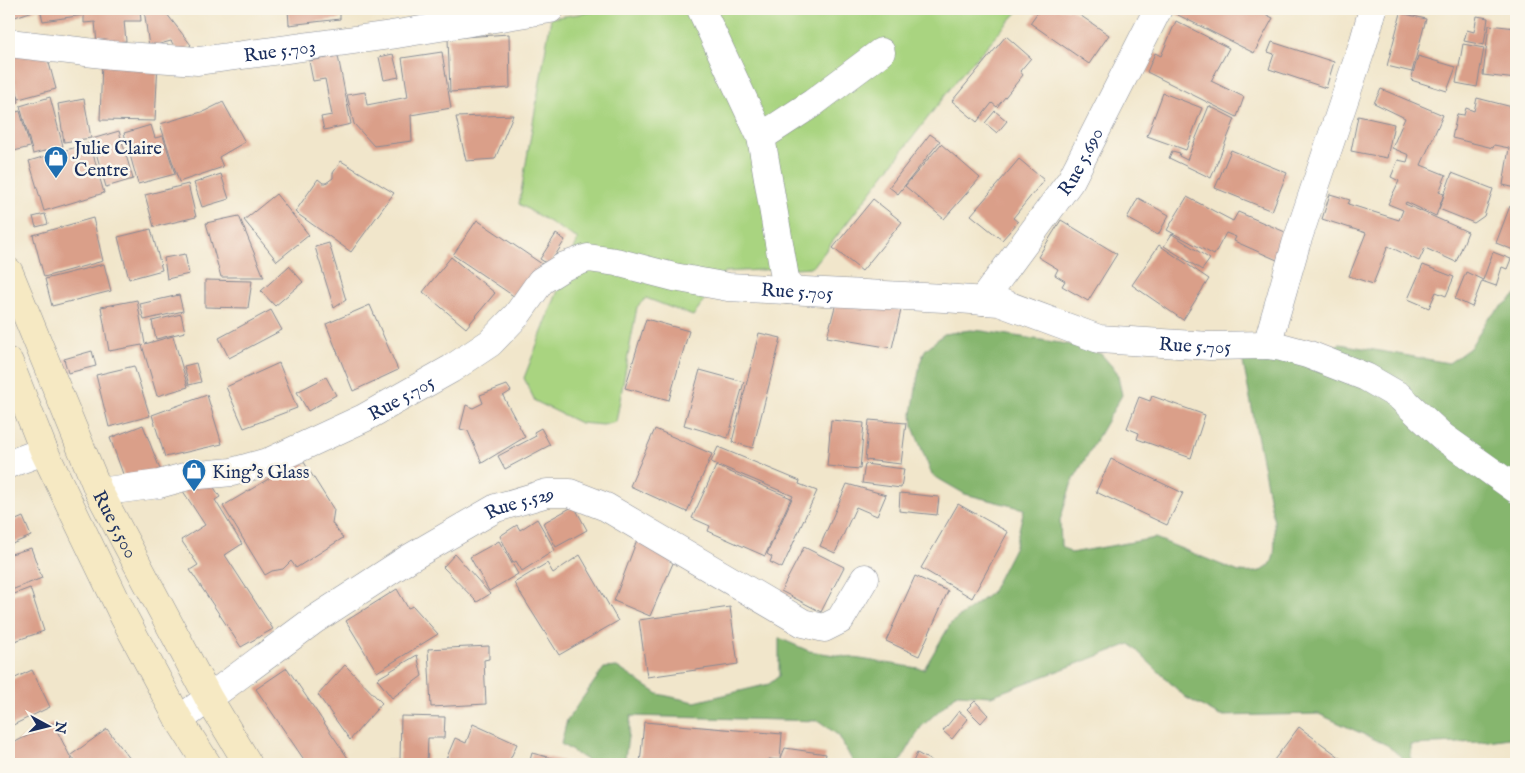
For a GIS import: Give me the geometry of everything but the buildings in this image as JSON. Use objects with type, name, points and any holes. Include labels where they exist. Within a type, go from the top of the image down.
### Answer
[{"type":"main road","name":"Rue 5.500","points":[[9,272],[99,492],[209,699],[248,764]]},
{"type":"main road","name":"Rue 5.500","points":[[9,362],[44,451],[124,617],[179,720],[207,764]]},
{"type":"street","name":"Rue 5.703","points":[[9,43],[112,55],[198,61],[391,35],[550,9]]},
{"type":"street","points":[[701,9],[761,137],[787,290]]},
{"type":"street","name":"Rue 5.690","points":[[982,301],[1071,180],[1158,9]]},
{"type":"street","points":[[1266,345],[1296,244],[1373,9]]},
{"type":"street","points":[[761,137],[813,103],[881,52]]},
{"type":"street","name":"Rue 5.705","points":[[99,492],[158,484],[188,476],[239,470],[271,461],[364,418],[451,369],[490,343],[517,315],[541,281],[566,266],[588,258],[616,262],[674,277],[728,287],[999,302],[1100,339],[1210,346],[1266,345],[1281,347],[1307,354],[1366,377],[1399,396],[1442,438],[1516,489]]},
{"type":"street","points":[[9,464],[44,451]]},
{"type":"street","name":"Rue 5.529","points":[[179,720],[314,620],[408,559],[496,508],[547,493],[570,493],[606,507],[803,623],[824,628],[840,620],[866,578]]},
{"type":"green space","points":[[612,9],[864,9],[875,14],[882,9],[1020,9],[960,76],[813,267],[724,272],[693,316],[646,298],[637,307],[616,422],[603,425],[580,423],[535,401],[524,378],[578,239],[519,204],[551,18]]},
{"type":"green space","points":[[1516,295],[1516,737],[1481,742],[1411,745],[1411,761],[1413,764],[1408,764],[1387,745],[1319,714],[1220,716],[1185,697],[1130,644],[991,696],[957,694],[921,727],[899,764],[854,764],[839,736],[819,721],[631,716],[625,758],[618,764],[593,764],[561,744],[567,720],[604,668],[617,667],[658,694],[695,702],[769,684],[779,676],[779,638],[809,651],[924,669],[951,623],[991,593],[1015,546],[1024,509],[965,494],[932,475],[913,427],[912,414],[920,363],[925,350],[944,334],[970,330],[1067,344],[1101,354],[1117,372],[1122,395],[1072,482],[1060,520],[1061,546],[1071,553],[1155,538],[1239,572],[1252,572],[1262,570],[1272,560],[1275,544],[1274,522],[1242,357],[1305,356],[1340,344],[1449,363],[1470,348],[1488,318]]},
{"type":"place","name":"Julie Claire Centre","points":[[56,179]]},
{"type":"place","name":"King's Glass","points":[[194,492]]}]
